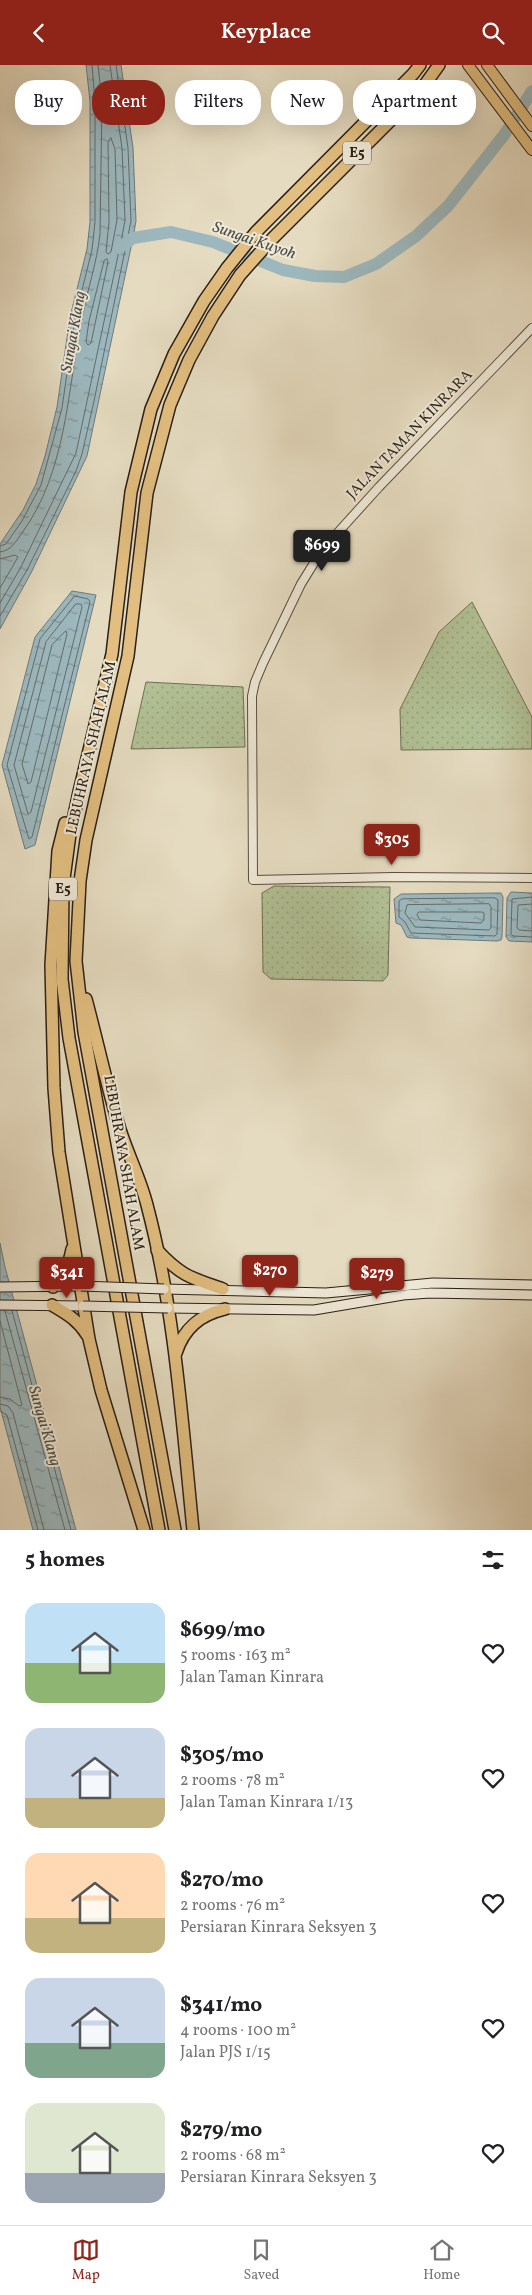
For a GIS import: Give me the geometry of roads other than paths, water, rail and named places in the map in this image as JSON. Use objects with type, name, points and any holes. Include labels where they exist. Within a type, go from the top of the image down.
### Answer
[{"type":"highway","name":"LEBUHRAYA SHAH ALAM","points":[[159,1530],[69,1038],[62,979],[63,886],[70,834],[112,654],[131,492],[152,409],[174,354],[204,301],[256,232],[414,74],[420,65]]},
{"type":"highway","name":"LEBUHRAYA SHAH ALAM","points":[[175,1530],[84,1032],[76,961],[80,881],[86,840],[128,656],[147,493],[170,405],[189,360],[213,316],[240,275],[272,239],[420,90],[439,65]]},
{"type":"highway","points":[[79,792],[66,819],[58,851],[51,965],[54,1079],[59,1152],[89,1339],[101,1390],[144,1530]]},
{"type":"highway","points":[[76,961],[118,1124],[147,1203],[158,1250],[176,1355],[184,1418],[193,1530]]},
{"type":"highway","points":[[49,1287],[62,1278],[67,1268],[73,1244]]},
{"type":"highway","points":[[158,1250],[174,1269],[192,1279],[223,1289]]},
{"type":"highway","points":[[50,1305],[78,1322],[89,1339]]},
{"type":"highway","points":[[176,1355],[186,1331],[196,1321],[208,1313],[225,1309]]},
{"type":"main road","points":[[468,65],[532,149]]},
{"type":"main road","points":[[487,65],[532,126]]},
{"type":"main road","points":[[0,1287],[223,1289],[326,1293],[432,1283],[532,1285]]},
{"type":"main road","points":[[0,1305],[314,1310],[421,1293],[532,1295]]},
{"type":"street","name":"JALAN TAMAN KINRARA","points":[[532,328],[322,549],[301,584],[263,663],[255,681],[252,696],[253,880],[393,877],[532,878]]},
{"type":"water","name":"Sungai Klang","points":[[86,65],[121,65],[123,80],[92,80],[92,125],[130,125],[133,148],[136,221],[87,456],[31,573],[0,629],[0,544],[23,510],[36,484],[45,456],[57,407],[70,317],[87,249],[90,222],[90,101]]},
{"type":"water","points":[[72,591],[96,595],[35,845],[25,849],[2,765],[35,637]]},
{"type":"water","points":[[511,892],[532,893],[532,942],[509,941],[506,937],[507,898]]},
{"type":"water","points":[[501,893],[503,897],[501,940],[411,938],[407,937],[401,925],[396,923],[394,899],[401,894]]},
{"type":"water","name":"Sungai Klang","points":[[0,1243],[76,1530],[33,1530],[0,1407]]},
{"type":"waterway","name":"Sungai Kuyoh","points":[[119,248],[133,238],[171,232],[213,242],[283,270],[315,276],[344,277],[376,264],[416,236],[448,206],[504,135],[532,91]]}]
